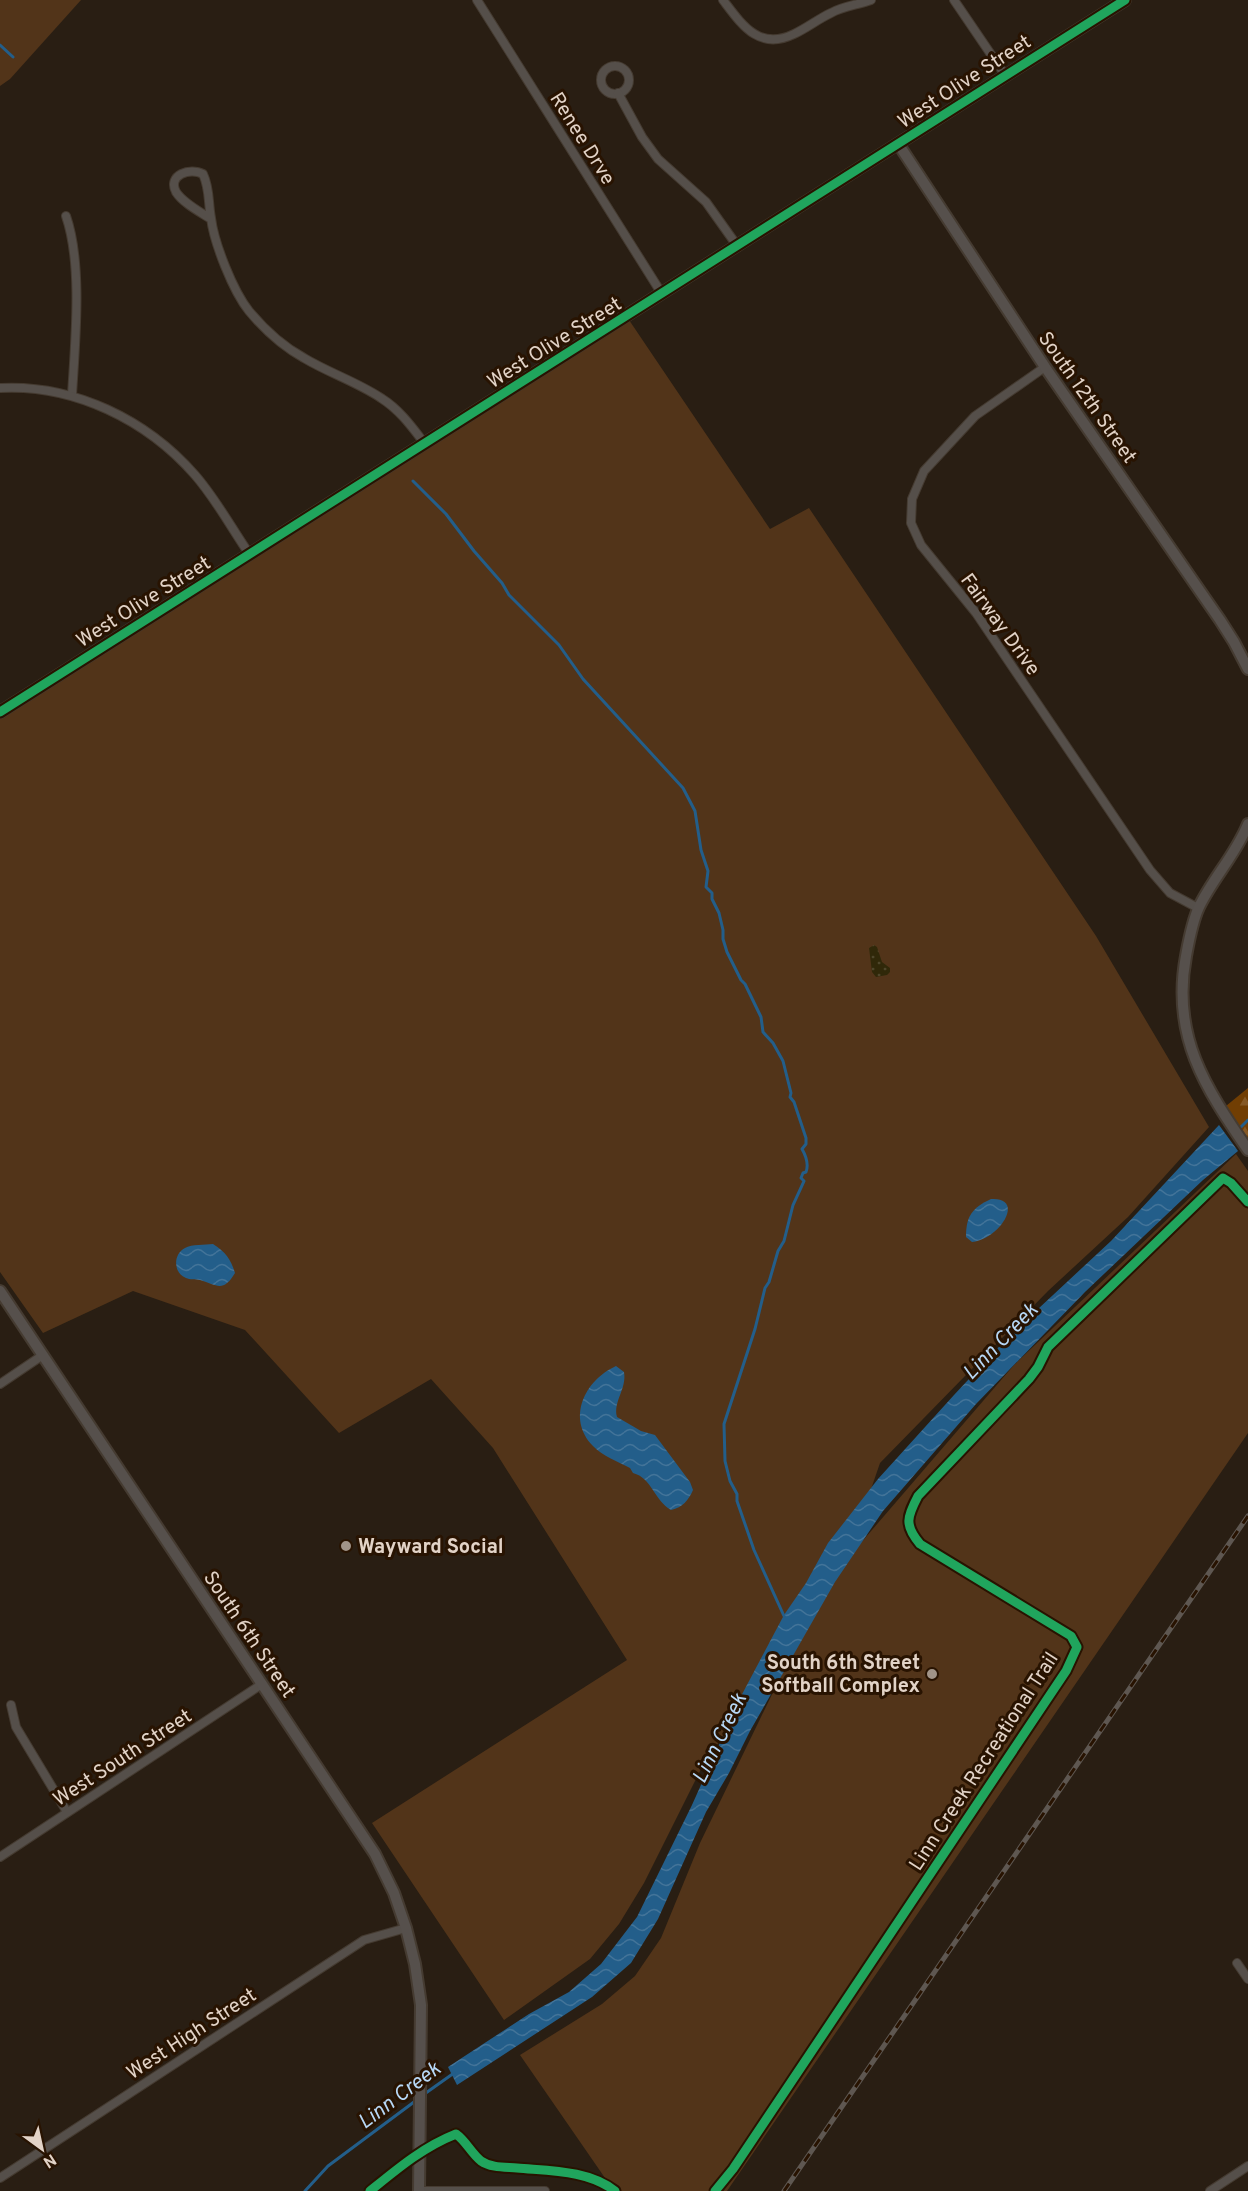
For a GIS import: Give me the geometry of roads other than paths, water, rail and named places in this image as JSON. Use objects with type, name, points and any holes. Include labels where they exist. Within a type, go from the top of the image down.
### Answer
[{"type":"street","name":"Renee Drve","points":[[477,0],[662,294]]},
{"type":"street","points":[[723,0],[751,32],[763,39],[778,40],[793,35],[832,12],[871,0]]},
{"type":"street","points":[[954,0],[1005,75]]},
{"type":"street","name":"West Olive Street","points":[[0,712],[1125,0]]},
{"type":"street","points":[[618,93],[642,137],[658,159],[706,202],[738,247]]},
{"type":"street","name":"South 12th Street","points":[[899,145],[1045,367],[1181,562],[1234,642],[1248,669]]},
{"type":"street","points":[[211,219],[176,192],[177,177],[184,172],[196,170],[203,174],[210,196],[211,219],[234,287],[248,310],[284,345],[382,399],[403,415],[425,444]]},
{"type":"street","points":[[66,216],[72,235],[76,311],[72,395]]},
{"type":"street","name":"Fairway Drive","points":[[1045,367],[975,416],[924,471],[912,499],[911,523],[921,544],[976,613],[1150,870],[1170,892],[1198,908]]},
{"type":"street","points":[[0,388],[37,388],[72,395],[150,432],[196,476],[250,555]]},
{"type":"street","points":[[1248,824],[1242,838],[1198,908],[1190,935],[1182,985],[1191,1050],[1201,1075],[1248,1150]]},
{"type":"street","name":"South 6th Street","points":[[0,1291],[375,1854],[394,1893],[415,1964],[422,2019],[419,2191]]},
{"type":"street","points":[[0,1384],[43,1355]]},
{"type":"street","name":"West South Street","points":[[0,1857],[262,1684]]},
{"type":"street","points":[[11,1705],[16,1727],[68,1812]]},
{"type":"street","name":"West High Street","points":[[0,2178],[364,1940],[406,1928]]},
{"type":"street","points":[[1237,1963],[1248,1979]]},
{"type":"street","points":[[1210,2191],[1248,2166]]},
{"type":"street","points":[[419,2191],[545,2191]]},
{"type":"water","points":[[1219,1125],[1238,1151],[1203,1180],[1085,1292],[976,1404],[883,1511],[835,1582],[750,1731],[706,1812],[658,1919],[631,1963],[592,1997],[457,2085],[448,2067],[529,2014],[569,1992],[601,1964],[637,1917],[692,1805],[739,1700],[784,1615],[806,1583],[828,1543],[878,1479],[1010,1335],[1111,1241]]},
{"type":"water","points":[[991,1199],[1001,1200],[1007,1204],[1008,1211],[1005,1219],[992,1234],[972,1242],[966,1237],[967,1223],[971,1213]]},
{"type":"water","points":[[213,1244],[230,1260],[235,1273],[231,1279],[219,1286],[182,1276],[176,1263],[181,1251],[191,1246]]},
{"type":"water","points":[[616,1366],[624,1372],[624,1384],[616,1411],[617,1417],[641,1431],[655,1435],[690,1482],[693,1490],[691,1494],[685,1503],[675,1509],[671,1510],[665,1506],[645,1479],[633,1473],[630,1468],[601,1453],[585,1435],[580,1412],[583,1401],[596,1380]]},
{"type":"waterway","points":[[0,45],[13,57]]},
{"type":"waterway","points":[[413,481],[446,514],[502,583],[509,595],[559,645],[583,679],[683,788],[695,811],[701,850],[708,871],[706,887],[712,893],[712,899],[719,913],[727,952],[761,1017],[763,1032],[773,1043],[783,1061],[790,1097],[794,1102],[806,1138],[806,1144],[802,1149],[807,1160],[807,1169],[801,1178],[804,1181],[793,1205],[784,1241],[778,1251],[765,1288],[755,1329],[724,1424],[725,1461],[730,1481],[737,1494],[737,1501],[754,1550],[784,1616]]},
{"type":"waterway","name":"Linn Creek","points":[[1239,1129],[1248,1120]]},
{"type":"waterway","name":"Linn Creek","points":[[423,2095],[454,2073]]},
{"type":"waterway","name":"Linn Creek","points":[[305,2191],[328,2166],[418,2099]]},
{"type":"railway","points":[[784,2191],[1248,1516]]},
{"type":"place","name":"Wayward Social","points":[[346,1546]]},
{"type":"place","name":"South 6th Street Softball Complex","points":[[932,1674]]}]
